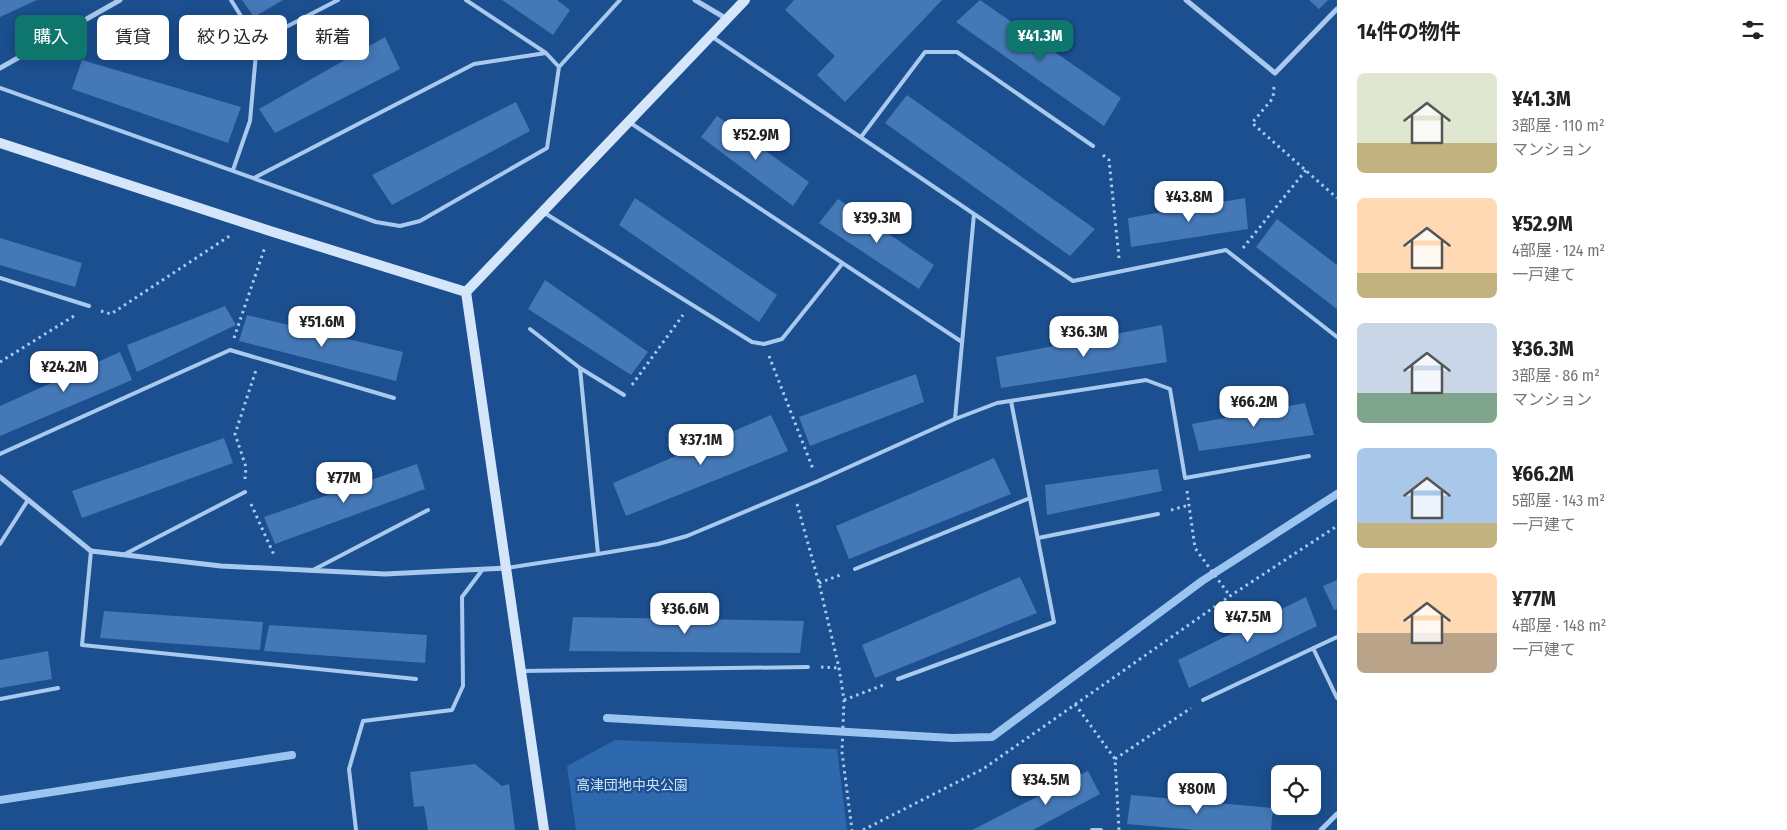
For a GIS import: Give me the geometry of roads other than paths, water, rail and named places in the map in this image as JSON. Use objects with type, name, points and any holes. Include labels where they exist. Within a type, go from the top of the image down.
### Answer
[{"type":"street","points":[[0,68],[120,0]]},
{"type":"street","points":[[695,0],[727,19]]},
{"type":"street","points":[[466,292],[745,0]]},
{"type":"street","points":[[1186,0],[1275,73],[1337,10]]},
{"type":"street","points":[[0,143],[248,224],[466,292]]},
{"type":"street","points":[[466,292],[544,830]]},
{"type":"street","points":[[0,477],[91,551],[221,566],[310,571],[384,574],[507,568]]},
{"type":"street","points":[[1321,830],[1337,814]]},
{"type":"lane","points":[[231,0],[240,15]]},
{"type":"lane","points":[[287,26],[338,0]]},
{"type":"lane","points":[[466,0],[546,53],[560,67]]},
{"type":"lane","points":[[0,88],[376,222],[400,226],[420,222],[547,148],[560,67],[620,0]]},
{"type":"lane","points":[[711,36],[1073,281],[1226,250],[1337,337]]},
{"type":"lane","points":[[861,137],[925,52],[957,52],[1093,146]]},
{"type":"lane","points":[[254,178],[474,64],[546,53]]},
{"type":"lane","points":[[234,170],[250,121],[255,60]]},
{"type":"lane","points":[[629,122],[962,342]]},
{"type":"lane","points":[[543,212],[752,342],[764,344],[782,339],[842,264]]},
{"type":"lane","points":[[955,419],[974,214]]},
{"type":"lane","points":[[0,278],[89,306]]},
{"type":"lane","points":[[530,329],[580,368],[624,395]]},
{"type":"lane","points":[[0,454],[230,350],[394,398]]},
{"type":"lane","points":[[580,368],[598,554]]},
{"type":"lane","points":[[507,568],[658,544],[687,536],[997,402],[1146,380],[1170,389],[1185,478],[1309,456]]},
{"type":"lane","points":[[898,679],[1054,622],[1011,400]]},
{"type":"lane","points":[[125,554],[245,492]]},
{"type":"lane","points":[[856,569],[1030,498]]},
{"type":"lane","points":[[0,544],[28,500]]},
{"type":"lane","points":[[310,571],[428,510]]},
{"type":"lane","points":[[1038,538],[1158,514]]},
{"type":"lane","points":[[91,551],[82,645],[416,680]]},
{"type":"lane","points":[[356,830],[349,769],[364,721],[452,710],[463,686],[462,597],[483,569]]},
{"type":"lane","points":[[1203,700],[1337,637]]},
{"type":"lane","points":[[1313,648],[1337,698]]},
{"type":"lane","points":[[522,671],[808,667]]},
{"type":"lane","points":[[0,699],[58,688]]},
{"type":"lane","points":[[1092,830],[1101,830]]},
{"type":"waterway","points":[[607,718],[952,738],[992,737],[1202,581],[1337,494]]},
{"type":"waterway","points":[[0,800],[292,755]]},
{"type":"park label","name":"高津団地中央公園","points":[[632,785]]}]
